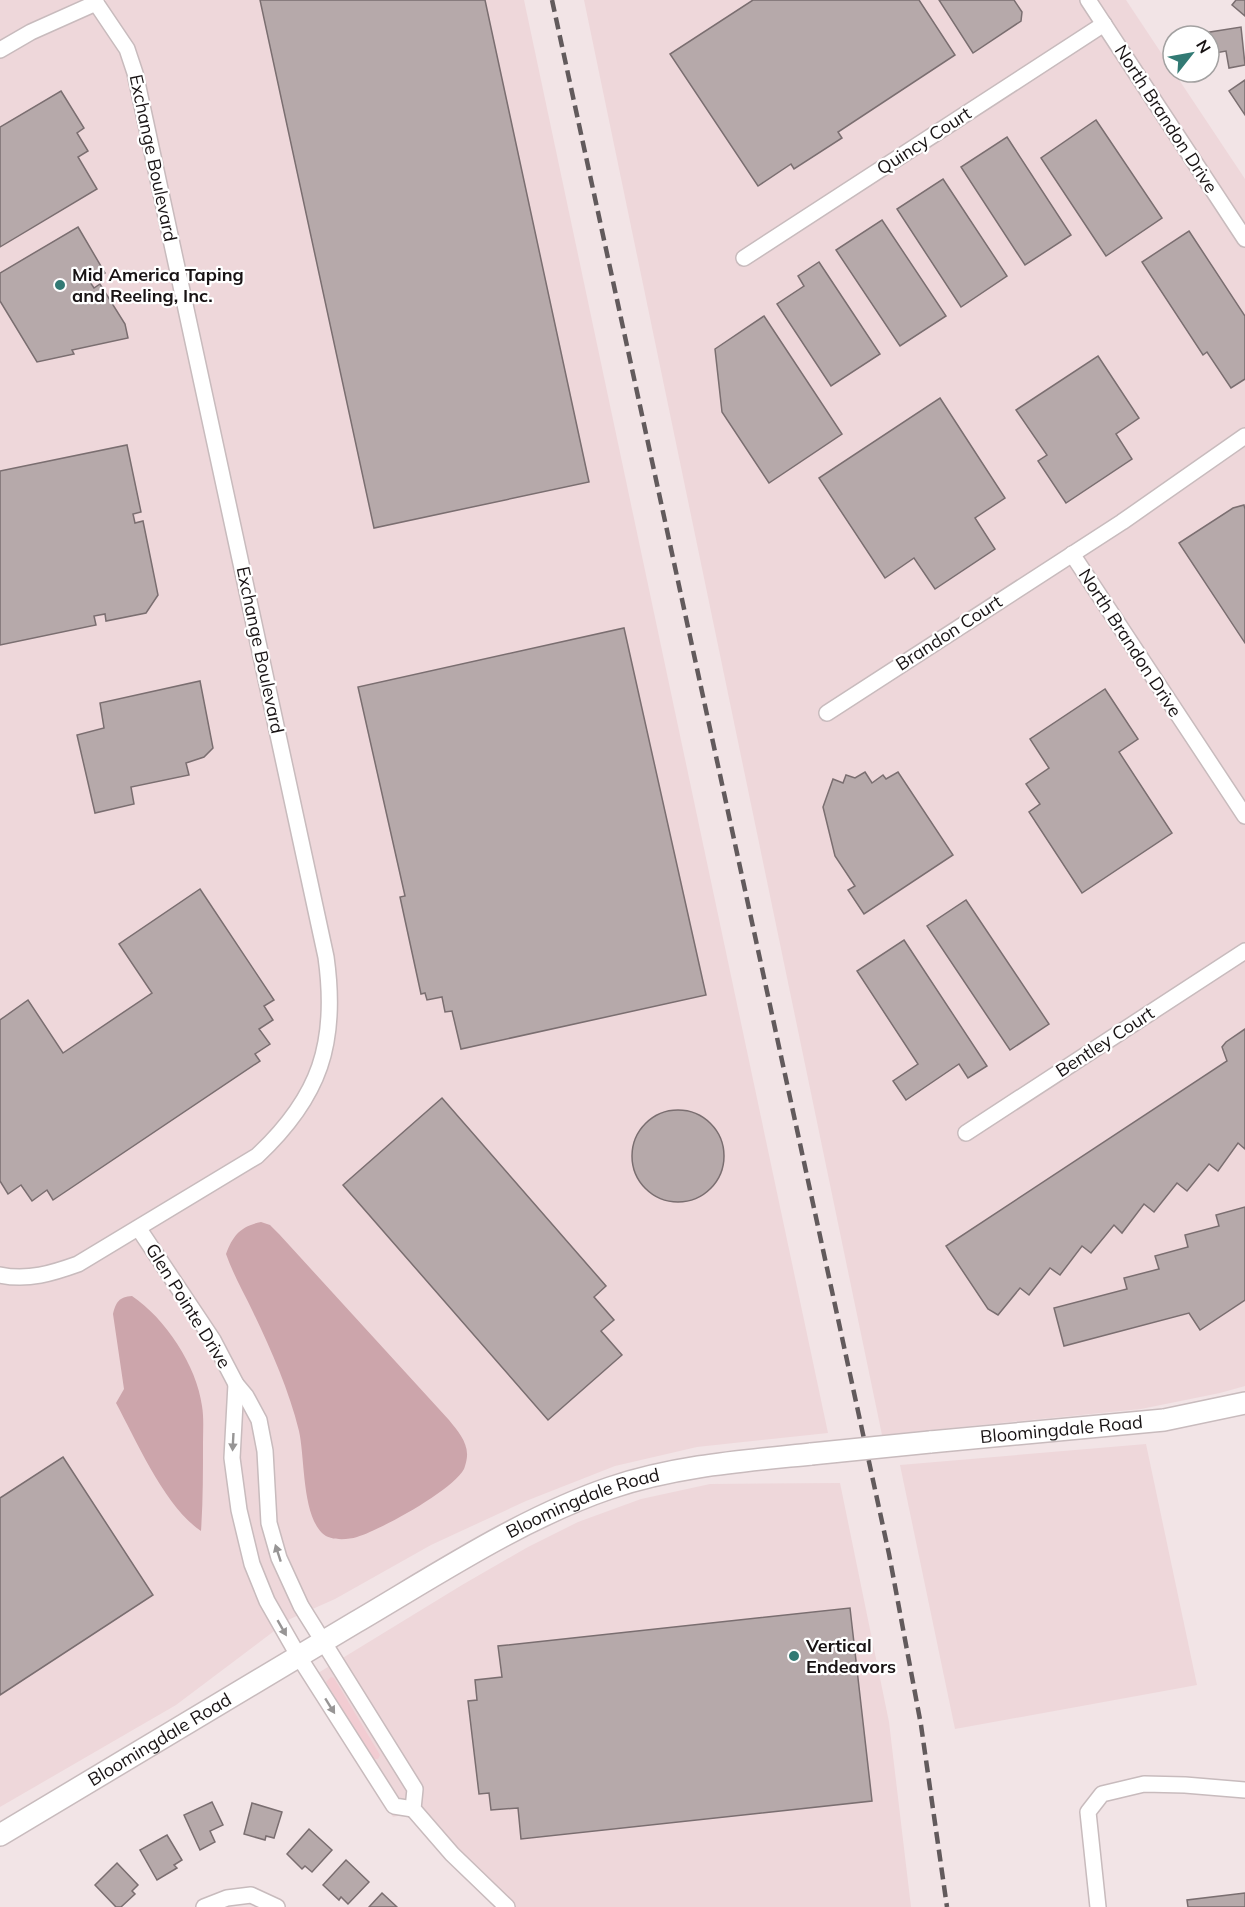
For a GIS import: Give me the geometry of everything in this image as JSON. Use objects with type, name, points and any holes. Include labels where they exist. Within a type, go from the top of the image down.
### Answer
[{"type":"main road","name":"Bloomingdale Road","points":[[0,1835],[323,1642],[518,1529],[595,1493],[637,1479],[708,1464],[1164,1420],[1245,1403]]},
{"type":"street","name":"North Brandon Drive","points":[[1088,0],[1245,239]]},
{"type":"street","points":[[0,50],[31,32],[96,2]]},
{"type":"street","name":"Exchange Boulevard","points":[[0,1275],[21,1278],[49,1275],[78,1264],[257,1156],[282,1132],[304,1102],[323,1060],[331,1011],[324,946],[135,73],[127,49],[96,2]]},
{"type":"street","name":"Quincy Court","points":[[744,258],[1104,24]]},
{"type":"street","name":"North Brandon Drive","points":[[1245,436],[1072,554],[1245,816]]},
{"type":"street","name":"Brandon Court","points":[[826,713],[1072,554]]},
{"type":"street","name":"Bentley Court","points":[[966,1134],[1245,951]]},
{"type":"street","name":"Glen Pointe Drive","points":[[139,1229],[213,1340],[236,1384],[259,1420],[265,1451],[269,1523],[279,1557],[296,1598],[415,1789],[413,1809],[394,1806],[299,1657],[267,1601],[252,1564],[239,1510],[232,1458],[236,1384]]},
{"type":"street","points":[[372,1774],[397,1760]]},
{"type":"street","points":[[1098,1907],[1088,1812],[1102,1794],[1144,1784],[1245,1790]]},
{"type":"street","points":[[413,1809],[452,1854],[507,1907]]},
{"type":"street","points":[[204,1907],[227,1898],[251,1895],[277,1907]]},
{"type":"shaded area","points":[[0,0],[524,0],[828,1433],[697,1447],[615,1466],[526,1501],[431,1545],[335,1599],[290,1619],[176,1705],[0,1807]]},
{"type":"shaded area","points":[[584,0],[1126,0],[1161,53],[1161,84],[1182,84],[1245,179],[1245,1386],[1141,1409],[882,1435]]},
{"type":"shaded area","points":[[261,1222],[270,1225],[279,1234],[449,1420],[466,1446],[467,1457],[464,1469],[457,1478],[431,1498],[398,1518],[357,1537],[334,1539],[325,1536],[316,1524],[305,1485],[299,1431],[285,1385],[226,1254],[239,1232]]},
{"type":"shaded area","points":[[132,1296],[156,1317],[178,1344],[194,1375],[199,1391],[203,1420],[201,1531],[175,1506],[164,1490],[116,1403],[124,1389],[113,1314],[119,1301]]},
{"type":"shaded area","points":[[1146,1444],[1197,1685],[955,1729],[900,1465]]},
{"type":"shaded area","points":[[840,1483],[889,1722],[911,1907],[512,1907],[417,1812],[393,1817],[305,1681],[462,1585],[528,1547],[578,1522],[641,1499],[710,1484]]},
{"type":"shaded area","points":[[331,1677],[334,1678],[380,1755],[378,1759],[372,1759],[326,1682]]},
{"type":"building","points":[[260,0],[485,0],[589,482],[374,528]]},
{"type":"building","points":[[753,0],[919,0],[955,55],[838,132],[842,138],[794,169],[791,164],[758,186],[670,54]]},
{"type":"building","points":[[939,0],[1014,0],[1022,12],[1021,21],[973,53]]},
{"type":"building","points":[[1236,0],[1245,0],[1245,16],[1232,5]]},
{"type":"building","points":[[1241,27],[1245,65],[1229,68],[1226,51],[1221,52],[1221,30]]},
{"type":"building","points":[[1245,80],[1245,115],[1229,91]]},
{"type":"building","points":[[61,91],[84,128],[77,133],[88,151],[78,157],[97,189],[0,247],[0,127]]},
{"type":"building","points":[[1096,120],[1162,218],[1106,256],[1041,158]]},
{"type":"building","points":[[1007,137],[1071,235],[1025,265],[961,167]]},
{"type":"building","points":[[943,179],[1007,276],[961,307],[897,209]]},
{"type":"building","points":[[882,220],[946,316],[900,346],[836,250]]},
{"type":"building","points":[[78,227],[105,273],[90,282],[94,288],[100,284],[125,324],[128,338],[72,350],[74,354],[37,362],[0,301],[0,273]]},
{"type":"building","points":[[1189,231],[1245,316],[1245,379],[1231,388],[1207,352],[1203,355],[1142,262]]},
{"type":"building","points":[[819,262],[880,354],[831,386],[777,304],[804,286],[798,276]]},
{"type":"building","points":[[764,316],[842,434],[769,483],[722,412],[715,349]]},
{"type":"building","points":[[1098,356],[1139,418],[1116,434],[1132,459],[1066,503],[1038,461],[1047,455],[1016,410]]},
{"type":"building","points":[[940,398],[1005,498],[975,518],[995,549],[935,589],[914,558],[885,578],[819,478]]},
{"type":"building","points":[[127,445],[141,512],[133,514],[135,523],[143,521],[158,595],[146,613],[106,621],[105,614],[94,616],[96,625],[0,645],[0,471]]},
{"type":"building","points":[[1244,505],[1245,643],[1179,543],[1233,508]]},
{"type":"building","points":[[624,628],[706,995],[461,1049],[452,1011],[445,1012],[442,997],[427,1000],[425,993],[421,994],[400,897],[405,896],[358,687]]},
{"type":"building","points":[[200,681],[213,748],[204,757],[186,763],[189,775],[131,787],[134,804],[95,813],[77,735],[104,728],[100,703]]},
{"type":"building","points":[[1105,689],[1138,739],[1119,752],[1172,833],[1082,893],[1029,812],[1040,804],[1026,784],[1049,768],[1030,739]]},
{"type":"building","points":[[865,772],[872,783],[883,775],[886,779],[898,772],[953,855],[864,914],[848,890],[855,886],[835,856],[823,807],[833,779],[843,783],[846,775],[855,778]]},
{"type":"building","points":[[200,889],[274,1000],[264,1006],[273,1020],[259,1029],[270,1044],[255,1054],[260,1061],[53,1200],[47,1190],[32,1201],[21,1185],[8,1194],[0,1181],[0,1020],[28,1000],[63,1053],[152,993],[119,944]]},
{"type":"building","points":[[966,900],[1049,1024],[1010,1050],[927,926]]},
{"type":"building","points":[[904,940],[987,1066],[968,1078],[959,1064],[906,1100],[893,1081],[918,1064],[857,971]]},
{"type":"building","points":[[1245,1029],[1245,1149],[1238,1143],[1218,1171],[1209,1164],[1187,1191],[1177,1183],[1154,1212],[1144,1204],[1122,1233],[1114,1225],[1091,1253],[1082,1246],[1060,1275],[1050,1268],[1029,1295],[1020,1288],[998,1315],[988,1309],[946,1246],[1227,1061],[1222,1047]]},
{"type":"building","points":[[442,1098],[606,1286],[594,1297],[614,1320],[601,1331],[622,1355],[548,1420],[343,1185]]},
{"type":"building","points":[[678,1110],[696,1114],[711,1123],[720,1138],[724,1156],[720,1174],[711,1189],[696,1198],[678,1202],[660,1198],[645,1189],[636,1174],[632,1156],[636,1138],[645,1123],[660,1114]]},
{"type":"building","points":[[1245,1207],[1245,1300],[1200,1330],[1189,1313],[1064,1346],[1054,1308],[1127,1289],[1124,1278],[1159,1269],[1155,1256],[1188,1247],[1185,1235],[1219,1226],[1216,1215]]},
{"type":"building","points":[[63,1457],[153,1595],[0,1695],[0,1498]]},
{"type":"building","points":[[850,1608],[872,1801],[521,1839],[518,1808],[491,1810],[489,1793],[479,1794],[468,1701],[477,1700],[475,1680],[502,1677],[498,1646]]},
{"type":"building","points":[[212,1802],[223,1825],[210,1831],[215,1842],[200,1850],[184,1815]]},
{"type":"building","points":[[252,1803],[282,1812],[274,1838],[266,1836],[265,1840],[244,1834]]},
{"type":"building","points":[[309,1829],[332,1850],[312,1872],[305,1866],[302,1869],[287,1854]]},
{"type":"building","points":[[167,1835],[182,1860],[174,1865],[177,1868],[157,1880],[140,1850]]},
{"type":"building","points":[[346,1860],[369,1882],[348,1904],[341,1897],[339,1900],[323,1885]]},
{"type":"building","points":[[117,1863],[138,1885],[132,1891],[135,1894],[121,1907],[116,1907],[95,1885]]},
{"type":"building","points":[[382,1893],[397,1907],[369,1907]]},
{"type":"building","points":[[1245,1893],[1245,1907],[1188,1907],[1187,1900]]},
{"type":"railway","points":[[552,0],[889,1554],[921,1725],[947,1907]]},
{"type":"place","name":"Mid America Taping and Reeling, Inc.","points":[[60,285]]},
{"type":"place","name":"Vertical Endeavors","points":[[794,1656]]}]
